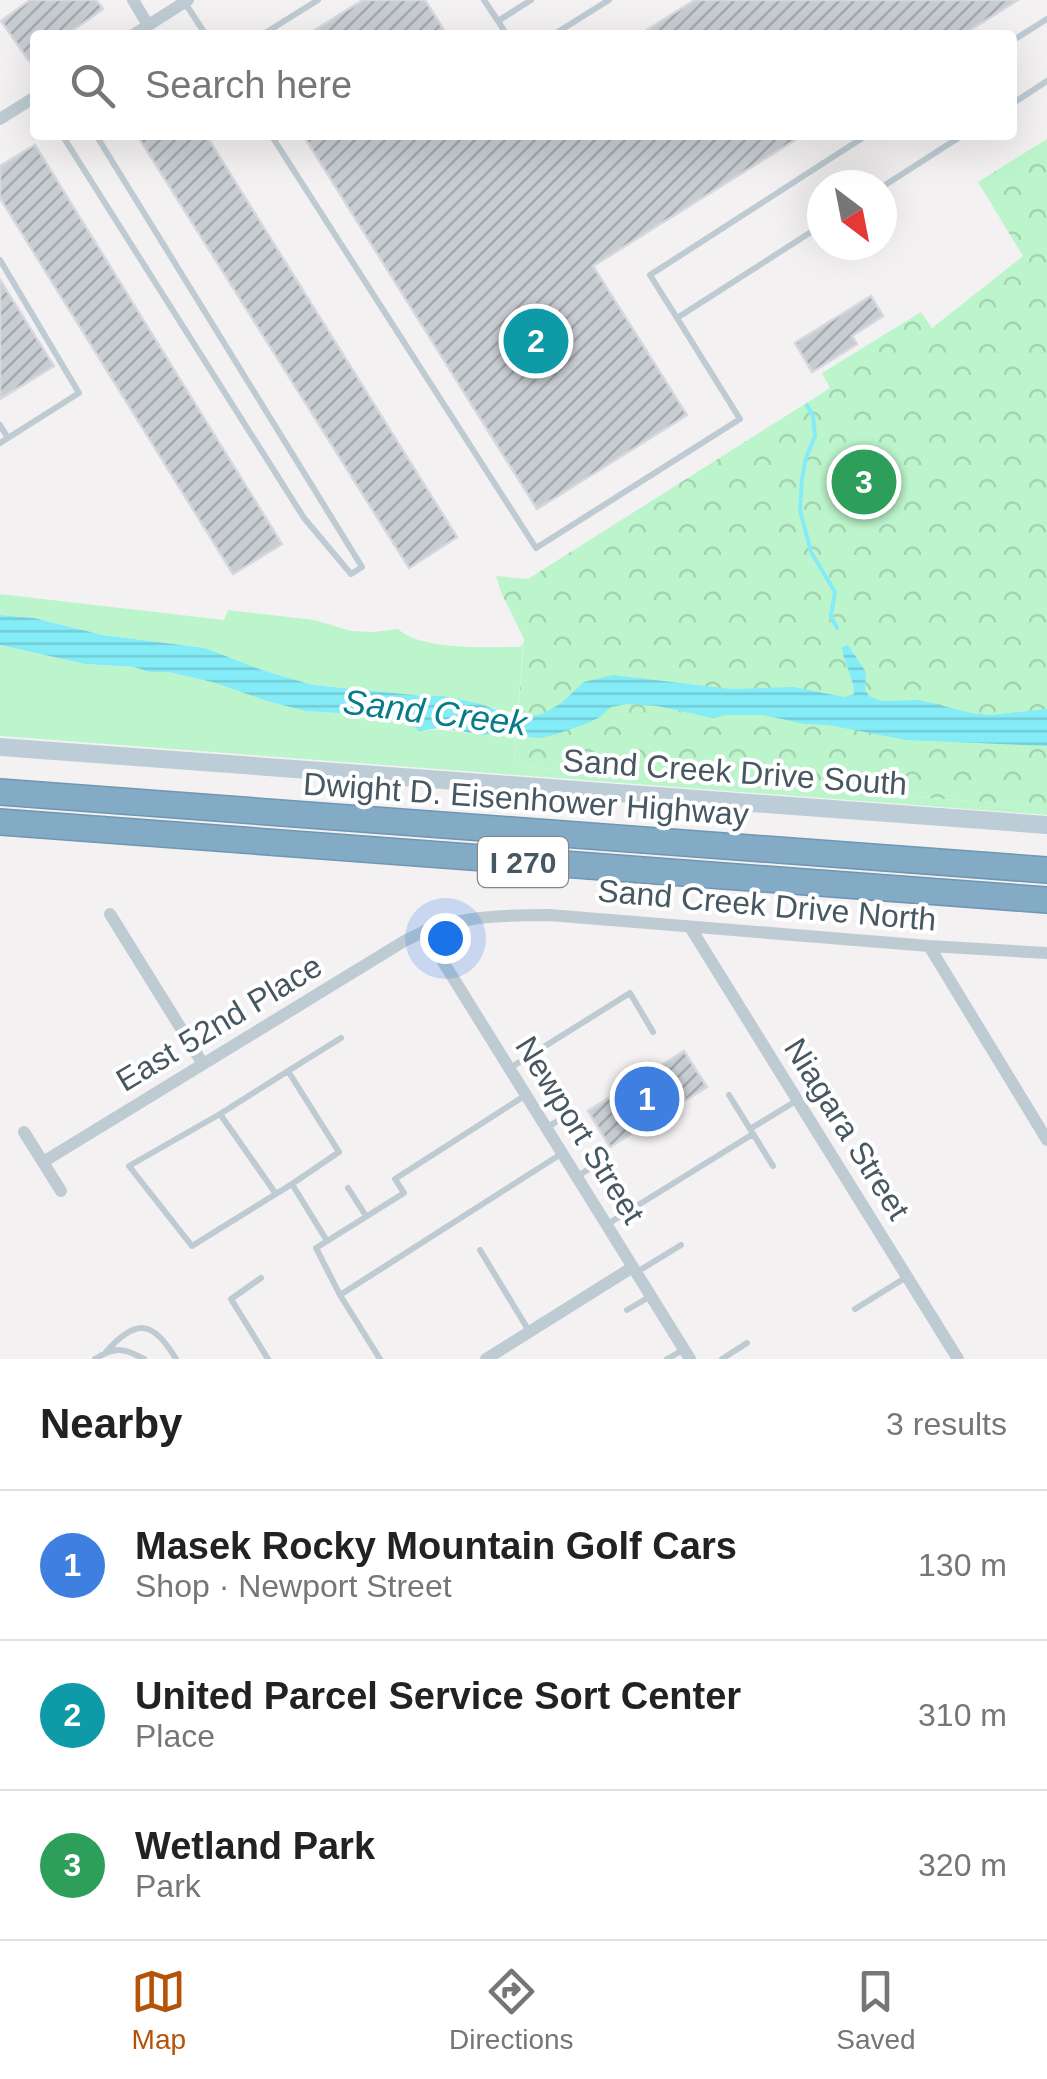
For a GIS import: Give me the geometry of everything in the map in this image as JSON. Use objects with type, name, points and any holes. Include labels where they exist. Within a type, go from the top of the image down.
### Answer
[{"type":"highway","name":"Dwight D. Eisenhower Highway","points":[[0,792],[1047,870]]},
{"type":"highway","name":"Dwight D. Eisenhower Highway","points":[[0,822],[1047,900]]},
{"type":"main road","name":"Sand Creek Drive South","points":[[0,747],[1047,825]]},
{"type":"street","points":[[132,0],[148,26]]},
{"type":"street","points":[[141,30],[186,1]]},
{"type":"street","points":[[0,119],[30,100]]},
{"type":"street","points":[[110,914],[204,1064]]},
{"type":"street","name":"Sand Creek Drive North","points":[[424,931],[459,920],[502,915],[549,916],[1047,953]]},
{"type":"street","name":"Niagara Street","points":[[690,927],[958,1359]]},
{"type":"street","name":"East 52nd Place","points":[[43,1162],[424,931]]},
{"type":"street","name":"Newport Street","points":[[424,931],[687,1354]]},
{"type":"street","points":[[929,946],[1047,1140]]},
{"type":"street","points":[[24,1132],[61,1191]]},
{"type":"street","points":[[486,1359],[634,1270]]},
{"type":"lane","points":[[270,30],[318,0]]},
{"type":"lane","points":[[484,0],[504,30]]},
{"type":"lane","points":[[498,21],[531,0]]},
{"type":"lane","points":[[561,30],[609,0]]},
{"type":"lane","points":[[186,1],[203,30]]},
{"type":"lane","points":[[1017,38],[1047,19]]},
{"type":"lane","points":[[1017,101],[1047,81]]},
{"type":"lane","points":[[65,140],[304,518],[351,574],[362,567],[99,140]]},
{"type":"lane","points":[[274,140],[536,548],[740,418],[650,276],[859,140]]},
{"type":"lane","points":[[897,177],[955,140]]},
{"type":"lane","points":[[677,318],[807,235]]},
{"type":"lane","points":[[0,260],[79,393],[4,440],[0,425]]},
{"type":"lane","points":[[509,1068],[630,993],[654,1032]]},
{"type":"lane","points":[[288,1071],[339,1152],[192,1246],[129,1166],[341,1038]]},
{"type":"lane","points":[[729,1095],[773,1166]]},
{"type":"lane","points":[[380,1359],[316,1248],[404,1193],[395,1179],[526,1096]]},
{"type":"lane","points":[[606,1224],[798,1100]]},
{"type":"lane","points":[[546,1128],[574,1111]]},
{"type":"lane","points":[[220,1114],[276,1194]]},
{"type":"lane","points":[[340,1295],[562,1154]]},
{"type":"lane","points":[[576,1176],[604,1160]]},
{"type":"lane","points":[[292,1184],[327,1241]]},
{"type":"lane","points":[[348,1188],[366,1216]]},
{"type":"lane","points":[[634,1270],[681,1245]]},
{"type":"lane","points":[[480,1250],[530,1332]]},
{"type":"lane","points":[[855,1309],[906,1277]]},
{"type":"lane","points":[[261,1278],[231,1299],[268,1359]]},
{"type":"lane","points":[[627,1310],[651,1296]]},
{"type":"lane","points":[[95,1359],[135,1328],[147,1328],[176,1359]]},
{"type":"lane","points":[[722,1359],[748,1343]]},
{"type":"lane","points":[[106,1352],[124,1349],[144,1359]]},
{"type":"lane","points":[[667,1359],[687,1354]]},
{"type":"green space","points":[[1047,139],[1047,807],[514,766],[524,639],[496,576],[528,579],[830,388],[822,373],[921,312],[932,328],[1023,256],[978,182]]},
{"type":"green space","points":[[0,594],[224,620],[228,610],[314,620],[351,631],[398,629],[423,641],[456,646],[520,647],[523,643],[518,714],[444,696],[313,685],[205,648],[103,635],[34,618],[0,615]]},
{"type":"green space","points":[[0,645],[85,664],[168,672],[305,711],[385,716],[409,721],[419,731],[516,736],[514,766],[1047,807],[1047,815],[0,736]]},
{"type":"water","name":"Sand Creek","points":[[0,615],[34,618],[103,635],[205,648],[313,685],[444,696],[530,716],[560,704],[584,682],[613,675],[731,689],[794,687],[844,697],[854,694],[842,647],[848,645],[866,672],[865,690],[869,696],[881,701],[920,700],[991,715],[1047,709],[1047,746],[906,740],[763,715],[713,718],[627,704],[611,707],[586,724],[539,738],[440,728],[419,731],[409,721],[385,716],[305,711],[168,672],[85,664],[0,645]]},
{"type":"building","points":[[30,0],[96,0],[103,9],[73,30],[30,30],[29,61],[1,21]]},
{"type":"building","points":[[363,0],[425,0],[444,30],[315,30]]},
{"type":"building","points":[[695,0],[1018,0],[970,30],[647,30]]},
{"type":"building","points":[[140,140],[209,140],[457,537],[409,568]]},
{"type":"building","points":[[306,140],[795,140],[593,266],[687,415],[537,509]]},
{"type":"building","points":[[35,145],[282,544],[233,574],[0,198],[0,166]]},
{"type":"building","points":[[0,280],[54,366],[0,399]]},
{"type":"building","points":[[871,296],[883,316],[852,336],[857,344],[812,372],[795,343]]},
{"type":"building","points":[[684,1051],[707,1087],[610,1147],[588,1111]]},
{"type":"waterway","points":[[807,405],[813,416],[815,436],[806,458],[800,510],[811,552],[835,592],[831,616],[837,628]]},
{"type":"place","name":"United Parcel Service Sort Center","points":[[536,341]]},
{"type":"place","name":"Wetland Park","points":[[864,482]]},
{"type":"place","name":"Masek Rocky Mountain Golf Cars","points":[[647,1099]]}]
